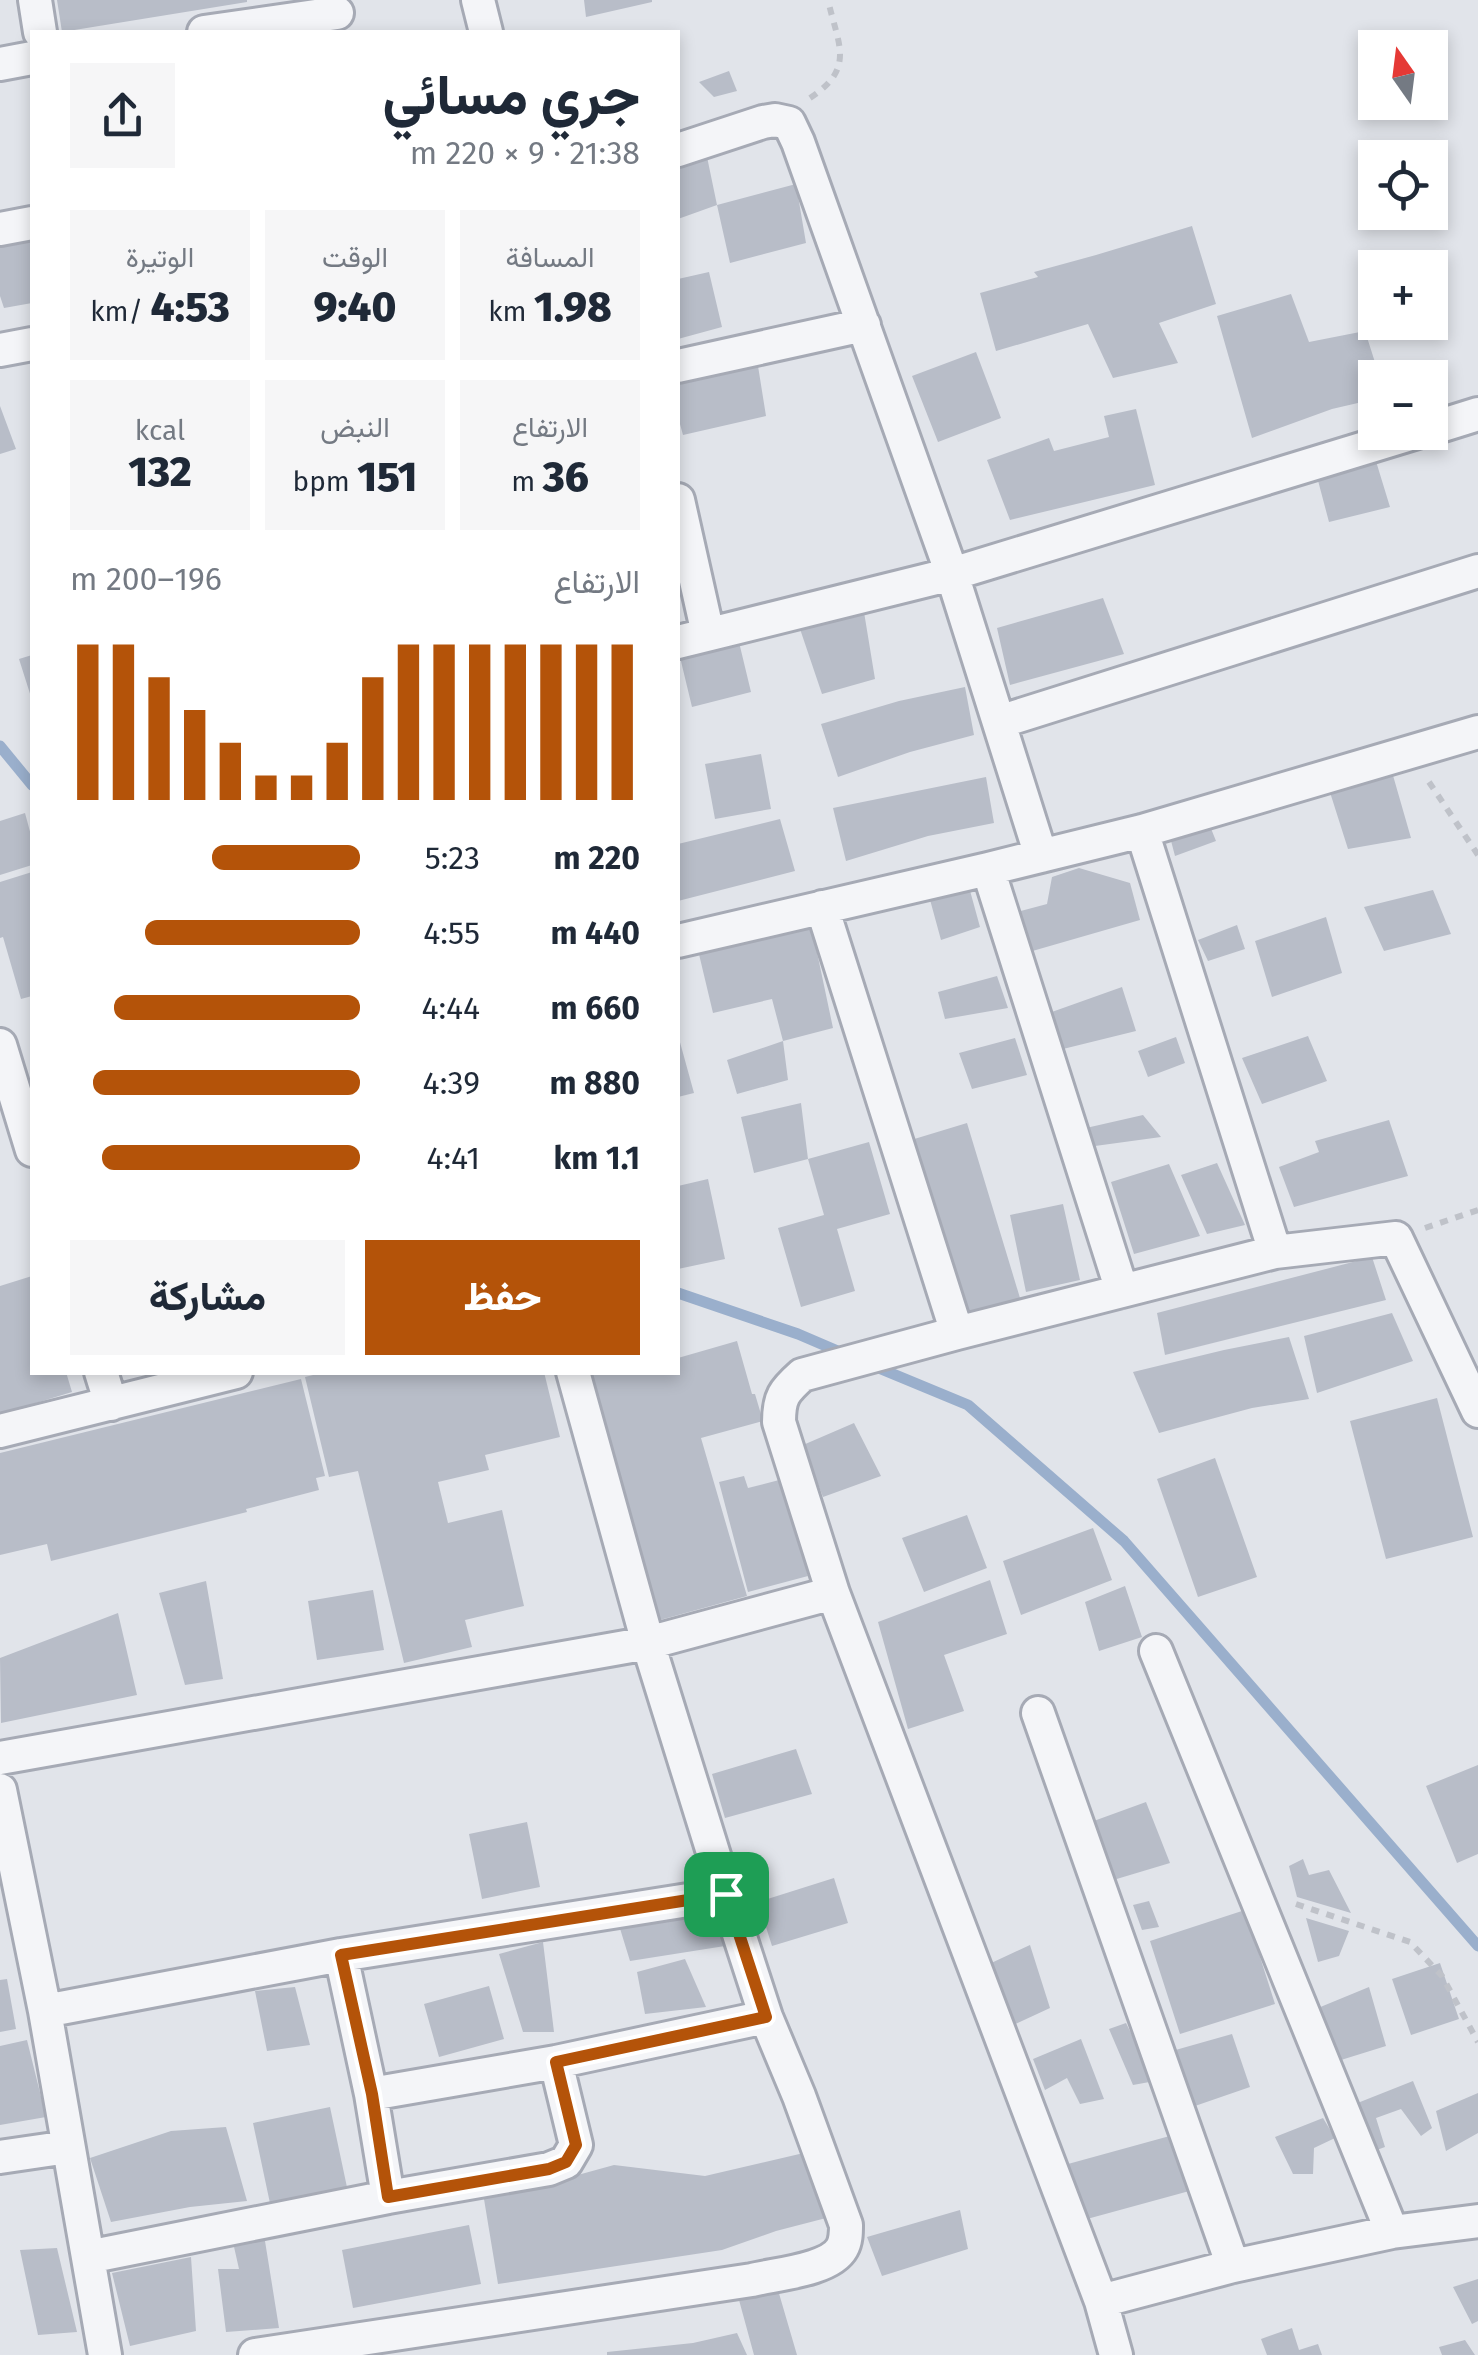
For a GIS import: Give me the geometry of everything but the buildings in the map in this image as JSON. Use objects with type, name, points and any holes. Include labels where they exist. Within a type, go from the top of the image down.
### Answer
[{"type":"street","points":[[35,0],[40,30]]},
{"type":"street","points":[[478,0],[486,30]]},
{"type":"street","points":[[220,30],[337,15]]},
{"type":"street","points":[[0,64],[30,58]]},
{"type":"street","points":[[680,149],[763,122],[789,123],[952,574],[1041,856]]},
{"type":"street","points":[[0,230],[30,223]]},
{"type":"street","points":[[680,366],[864,324]]},
{"type":"street","points":[[0,350],[30,344]]},
{"type":"street","points":[[1448,423],[1478,414]]},
{"type":"street","points":[[680,518],[693,638],[952,574],[1359,450]]},
{"type":"street","points":[[999,722],[1478,572]]},
{"type":"street","points":[[680,941],[1142,830],[1478,732]]},
{"type":"street","points":[[1142,830],[1275,1252]]},
{"type":"street","points":[[988,869],[1122,1292]]},
{"type":"street","points":[[822,907],[957,1332]]},
{"type":"street","points":[[0,1046],[30,1144]]},
{"type":"street","points":[[1106,2353],[1101,2301],[834,1594],[778,1422],[779,1403],[802,1375],[957,1332],[1275,1252],[1396,1238],[1476,1399]]},
{"type":"street","points":[[0,1432],[106,1388],[212,1375]]},
{"type":"street","points":[[255,2355],[752,2280],[821,2265],[835,2258],[845,2245],[846,2224],[800,2096],[766,2017],[648,1643],[575,1375]]},
{"type":"street","points":[[0,1758],[648,1643],[834,1594]]},
{"type":"street","points":[[1156,1652],[1392,2232]]},
{"type":"street","points":[[1038,1713],[1233,2266]]},
{"type":"street","points":[[0,1790],[8,1878],[45,2012],[105,2355]]},
{"type":"street","points":[[45,2012],[341,1955],[726,1894]]},
{"type":"street","points":[[341,1955],[372,2094],[388,2197]]},
{"type":"street","points":[[372,2094],[556,2062],[766,2017]]},
{"type":"street","points":[[88,2257],[549,2169],[566,2162],[576,2145],[556,2062]]},
{"type":"street","points":[[0,2157],[68,2147]]},
{"type":"street","points":[[1101,2301],[1233,2266],[1392,2232],[1478,2221]]},
{"type":"path","points":[[776,120],[826,88],[837,74],[841,60],[828,0]]},
{"type":"path","points":[[1409,752],[1478,855]]},
{"type":"path","points":[[1396,1238],[1478,1210]]},
{"type":"path","points":[[1252,1889],[1410,1942],[1442,1976],[1478,2042]]},
{"type":"waterway","points":[[0,746],[30,783]]},
{"type":"waterway","points":[[680,1294],[847,1355]]},
{"type":"waterway","points":[[869,1364],[968,1405],[1124,1541],[1478,1946]]},
{"type":"route","points":[[726,1894],[766,2017],[556,2062],[576,2145],[566,2162],[549,2169],[388,2197],[372,2094],[341,1955],[726,1894]]}]
